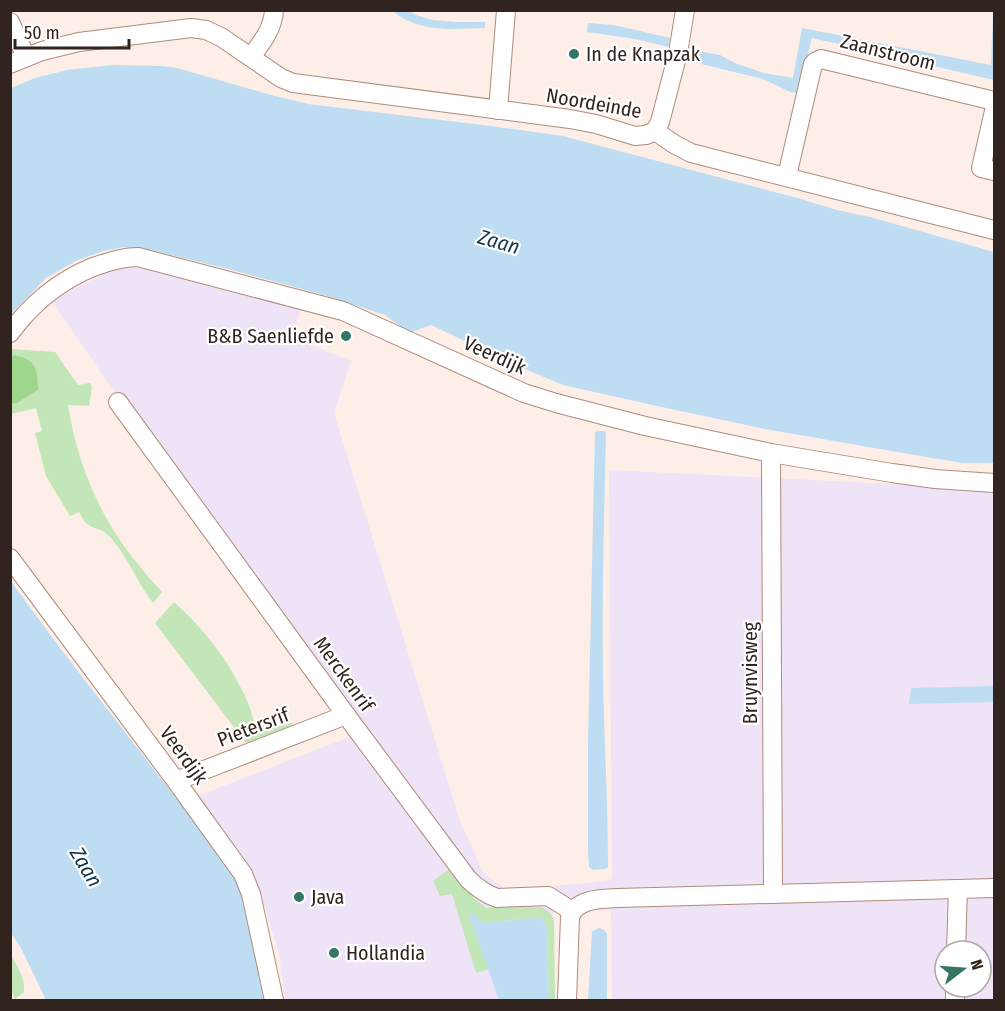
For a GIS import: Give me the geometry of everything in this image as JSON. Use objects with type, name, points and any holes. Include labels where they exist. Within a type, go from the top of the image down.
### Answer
[{"type":"street","points":[[251,57],[268,34],[274,19],[274,10]]},
{"type":"street","points":[[498,110],[506,10]]},
{"type":"street","points":[[655,131],[660,122],[678,53],[685,10]]},
{"type":"street","points":[[10,22],[18,60]]},
{"type":"street","name":"Noordeinde","points":[[18,60],[42,51],[80,42],[191,28],[206,30],[281,78],[293,82],[570,119],[635,136],[655,131],[692,153],[994,230]]},
{"type":"street","name":"Zaanstroom","points":[[787,176],[813,64],[821,59],[990,100],[994,103]]},
{"type":"street","points":[[994,111],[981,168],[994,171]]},
{"type":"street","name":"Veerdijk","points":[[13,330],[35,304],[71,277],[105,263],[138,257],[343,311],[524,393],[556,404],[771,453],[935,479],[994,483]]},
{"type":"street","name":"Merckenrif","points":[[118,402],[468,879],[477,889],[497,898],[548,896],[572,911]]},
{"type":"street","name":"Bruynvisweg","points":[[771,453],[773,893]]},
{"type":"street","name":"Veerdijk","points":[[10,558],[247,882],[274,1000]]},
{"type":"street","name":"Pietersrif","points":[[176,782],[346,715]]},
{"type":"street","points":[[567,1000],[569,928],[572,911],[588,901],[610,898],[994,888]]},
{"type":"street","points":[[956,939],[958,889]]},
{"type":"shaded area","points":[[125,264],[301,305],[293,338],[351,361],[334,413],[460,821],[483,872],[504,889],[589,883],[612,879],[609,470],[994,489],[994,1000],[612,1000],[611,910],[553,912],[553,1000],[285,1000],[279,954],[261,895],[185,801],[352,736],[51,300]]},
{"type":"green space","points":[[10,349],[55,352],[78,385],[90,383],[92,387],[89,406],[68,405],[77,448],[92,489],[112,528],[124,547],[162,592],[153,603],[111,538],[87,524],[79,512],[70,516],[46,476],[35,433],[42,431],[36,408],[11,414]]},
{"type":"green space","points":[[14,355],[27,359],[34,366],[38,390],[17,403],[11,404],[11,358]]},
{"type":"green space","points":[[174,602],[195,622],[229,667],[245,697],[257,732],[292,723],[293,725],[246,743],[155,623]]},
{"type":"green space","points":[[448,870],[486,908],[542,907],[549,912],[554,920],[555,1000],[549,1000],[547,930],[540,917],[485,923],[470,914],[489,969],[476,973],[452,894],[440,896],[433,881]]},
{"type":"green space","points":[[10,953],[24,982],[24,992],[15,999],[11,990]]},
{"type":"water","points":[[393,11],[409,11],[433,20],[485,22],[485,28],[449,29],[425,26],[403,18]]},
{"type":"water","points":[[993,11],[994,80],[812,38],[798,93],[790,92],[763,79],[693,62],[690,58],[694,50],[720,55],[764,73],[793,78],[802,28],[991,65]]},
{"type":"water","points":[[588,23],[614,25],[670,38],[669,47],[587,32]]},
{"type":"water","name":"Zaan","points":[[113,65],[177,68],[308,104],[563,136],[994,252],[994,463],[963,463],[765,429],[563,385],[431,325],[409,333],[385,315],[324,295],[151,250],[124,247],[78,260],[46,278],[11,314],[11,88],[35,78],[67,70]]},
{"type":"water","points":[[605,431],[606,434],[603,646],[608,867],[593,870],[589,867],[588,854],[588,743],[595,432]]},
{"type":"water","name":"Zaan","points":[[10,580],[237,879],[248,914],[268,1000],[46,1000],[21,948],[11,933]]},
{"type":"water","points":[[994,686],[994,702],[909,704],[911,688]]},
{"type":"water","points":[[472,913],[479,921],[485,923],[540,917],[544,921],[547,930],[549,1000],[499,1000],[469,916]]},
{"type":"water","points":[[599,928],[607,934],[607,1000],[588,1000],[592,931]]},
{"type":"place","name":"In de Knapzak","points":[[574,54]]},
{"type":"place","name":"B&B Saenliefde","points":[[346,336]]},
{"type":"place","name":"Java","points":[[299,897]]},
{"type":"place","name":"Hollandia","points":[[334,953]]}]
